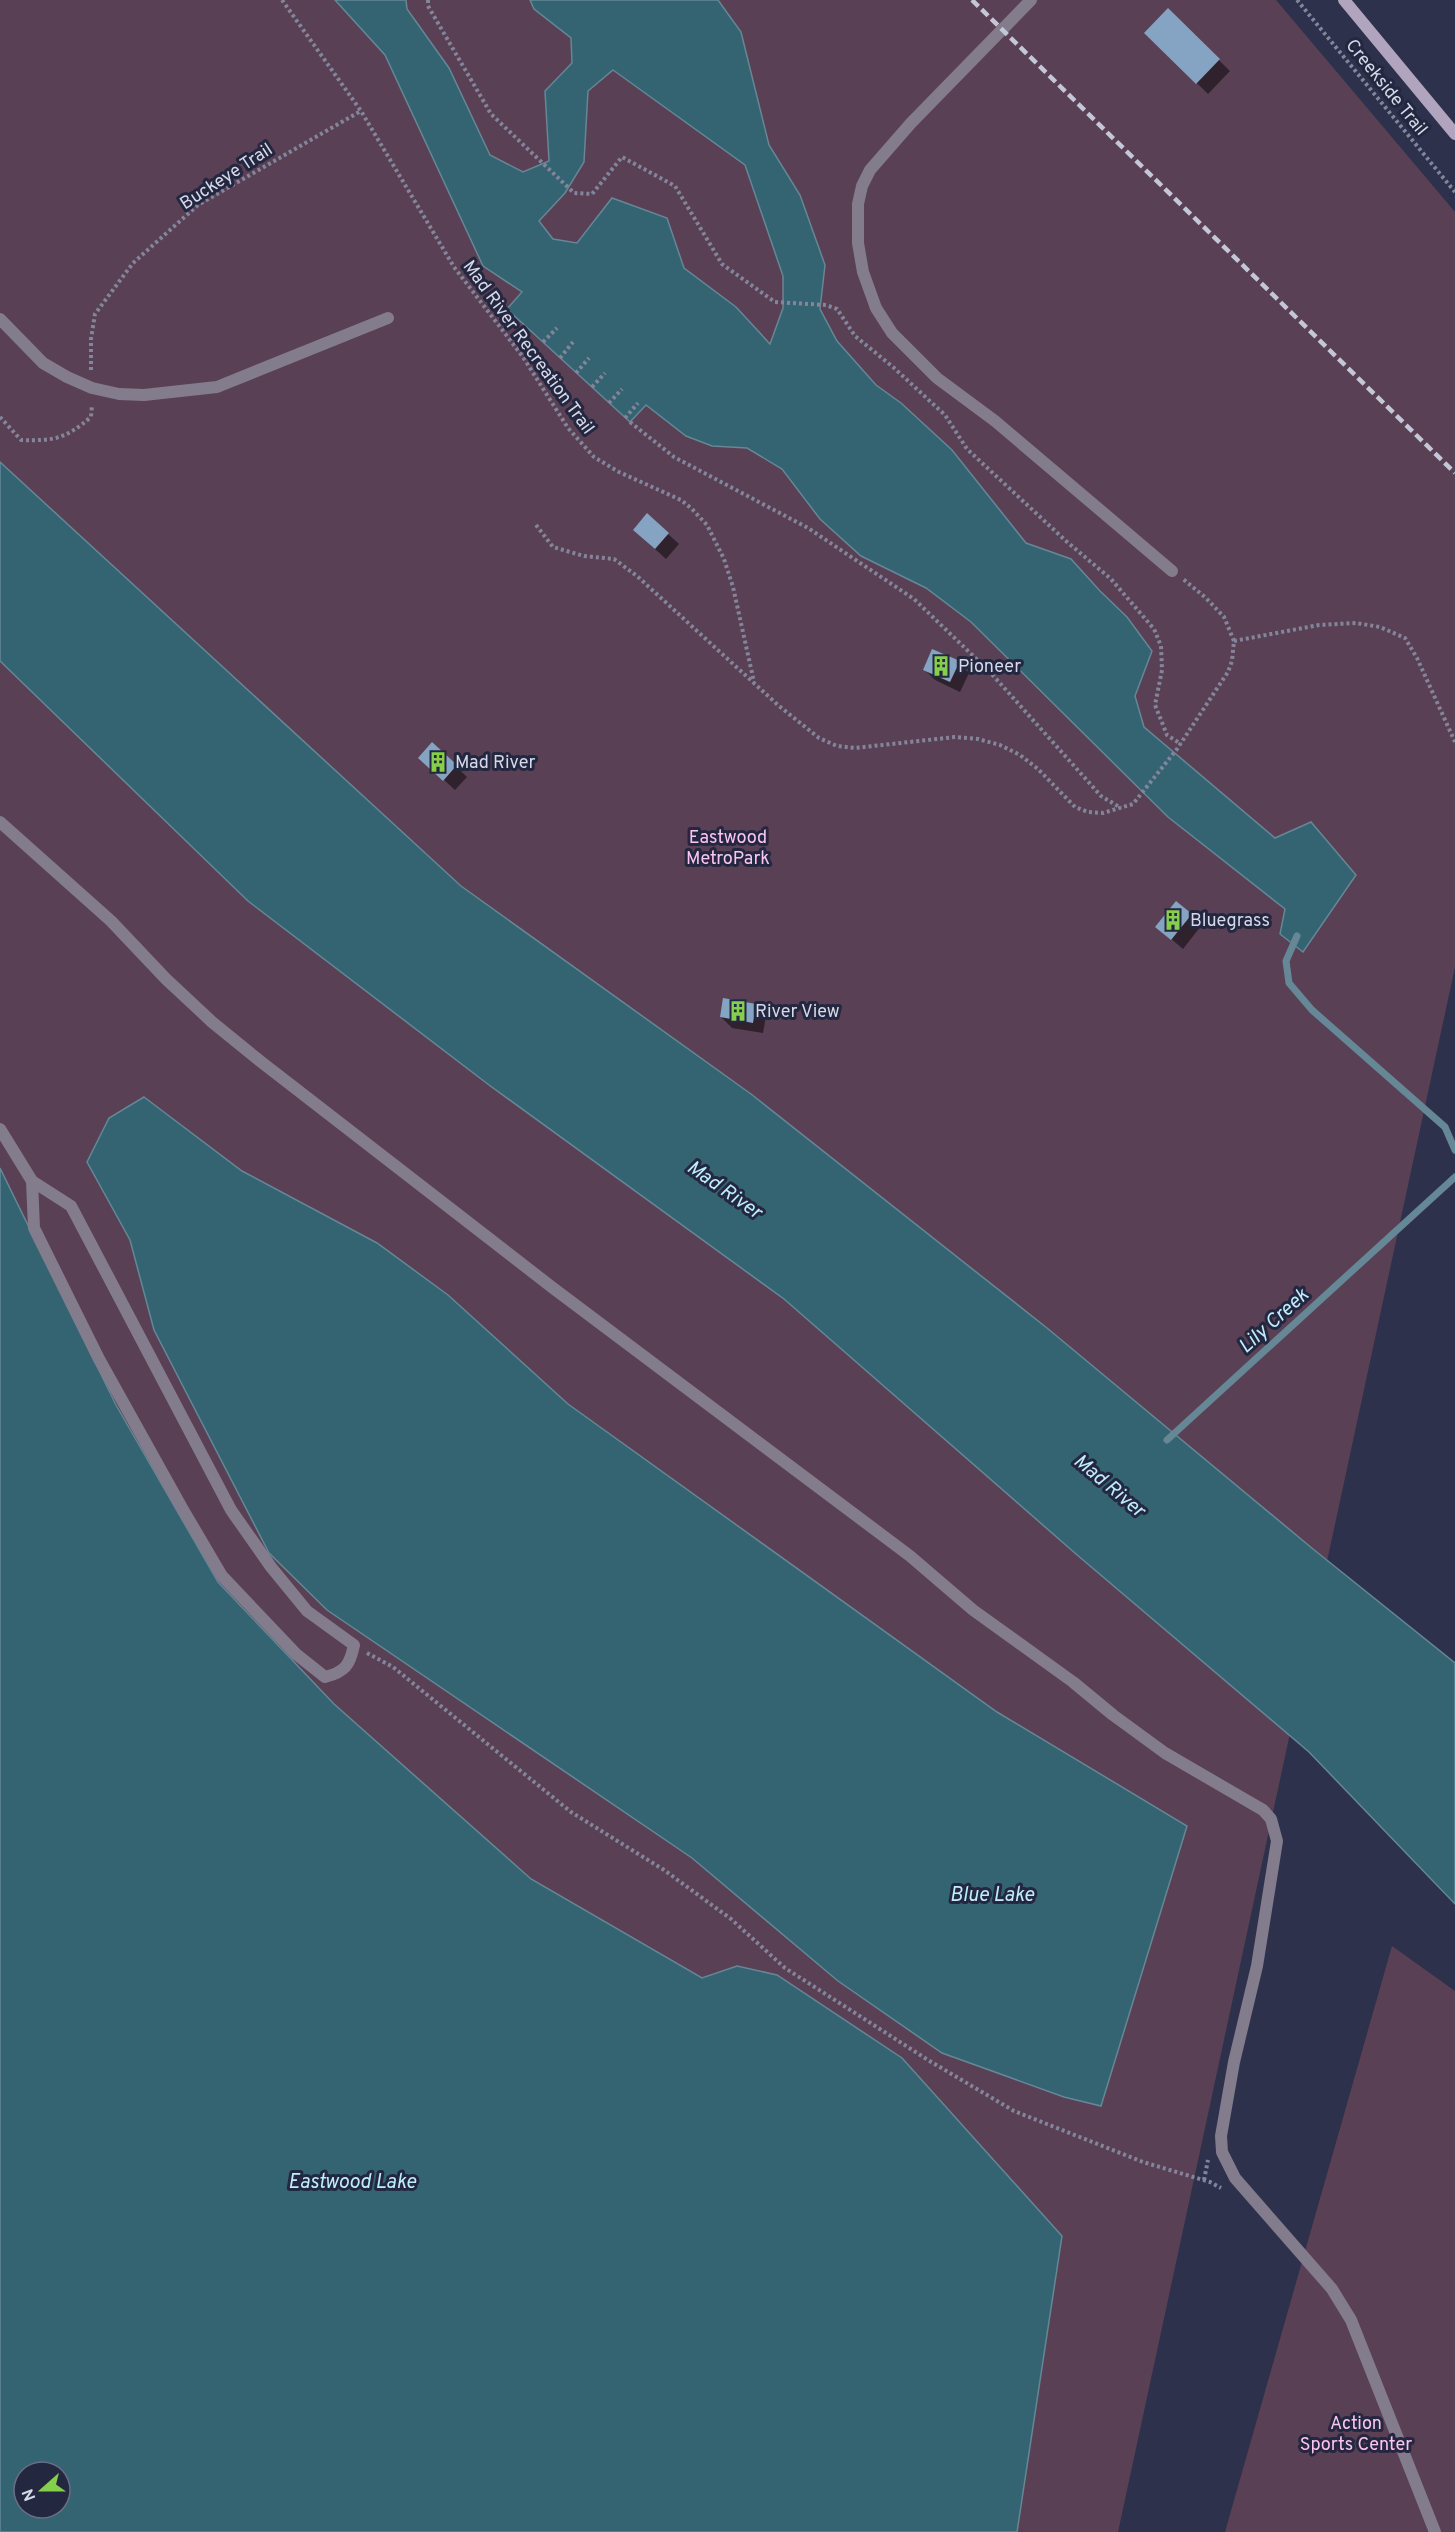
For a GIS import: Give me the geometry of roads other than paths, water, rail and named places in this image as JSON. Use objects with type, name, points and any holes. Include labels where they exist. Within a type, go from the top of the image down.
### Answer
[{"type":"main road","points":[[1344,0],[1455,134]]},
{"type":"lane","points":[[1031,0],[911,123],[870,170],[862,186],[858,204],[858,243],[863,272],[876,308],[892,333],[937,378],[995,421],[1172,571]]},
{"type":"lane","points":[[0,319],[43,363],[67,377],[92,388],[118,394],[144,395],[217,387],[387,318]]},
{"type":"lane","points":[[0,822],[111,921],[166,979],[212,1022],[260,1061],[553,1288],[910,1556],[973,1610],[1073,1682],[1113,1715],[1166,1753],[1263,1810],[1272,1819],[1277,1840],[1271,1885],[1257,1966],[1232,2073],[1221,2136],[1222,2152],[1234,2178],[1332,2289],[1351,2320],[1435,2532]]},
{"type":"lane","points":[[0,1129],[32,1181],[71,1206],[231,1510],[271,1567],[307,1611],[354,1645],[351,1658],[340,1673],[325,1677],[296,1654],[222,1576],[99,1359],[34,1228],[32,1181]]},
{"type":"water","points":[[335,0],[406,0],[407,9],[449,68],[490,155],[523,172],[549,161],[545,91],[572,63],[571,38],[534,9],[530,0],[718,0],[741,32],[769,145],[800,195],[825,265],[820,309],[837,341],[876,385],[901,403],[952,450],[1026,543],[1071,559],[1127,617],[1152,651],[1135,696],[1144,727],[1275,838],[1311,822],[1356,875],[1303,952],[1280,934],[1285,909],[1168,817],[971,622],[926,588],[861,556],[820,519],[782,469],[747,448],[712,446],[686,436],[646,405],[630,422],[507,309],[522,292],[483,266],[385,55]],"holes":[[[613,70],[745,165],[783,276],[783,308],[770,344],[736,307],[684,268],[667,218],[612,198],[577,243],[553,239],[539,221],[565,193],[584,162],[588,91]]]},
{"type":"water","points":[[0,462],[461,886],[751,1094],[1047,1328],[1313,1549],[1455,1663],[1455,1904],[1309,1752],[1076,1554],[784,1299],[489,1085],[248,901],[0,661]]},
{"type":"water","name":"Blue Lake","points":[[144,1097],[242,1171],[377,1243],[448,1295],[568,1404],[997,1712],[1187,1826],[1101,2106],[1064,2097],[942,2053],[838,1981],[692,1858],[327,1610],[269,1553],[154,1330],[130,1240],[87,1162],[109,1118]]},
{"type":"water","name":"Eastwood Lake","points":[[0,1168],[116,1405],[218,1582],[334,1704],[531,1879],[702,1978],[737,1966],[777,1975],[902,2058],[1062,2236],[1017,2532],[0,2532]]},
{"type":"waterway","points":[[1297,936],[1286,961],[1289,983],[1312,1010],[1445,1127],[1455,1150]]},
{"type":"waterway","name":"Lily Creek","points":[[1167,1440],[1455,1177]]},
{"type":"railway","points":[[972,0],[1455,473]]},
{"type":"place","name":"Pioneer","points":[[941,666]]},
{"type":"place","name":"Mad River","points":[[438,762]]},
{"type":"place","name":"Bluegrass","points":[[1173,920]]},
{"type":"place","name":"River View","points":[[738,1011]]},
{"type":"park label","name":"Eastwood MetroPark","points":[[728,847]]},
{"type":"park label","name":"Action Sports Center","points":[[1356,2433]]}]
